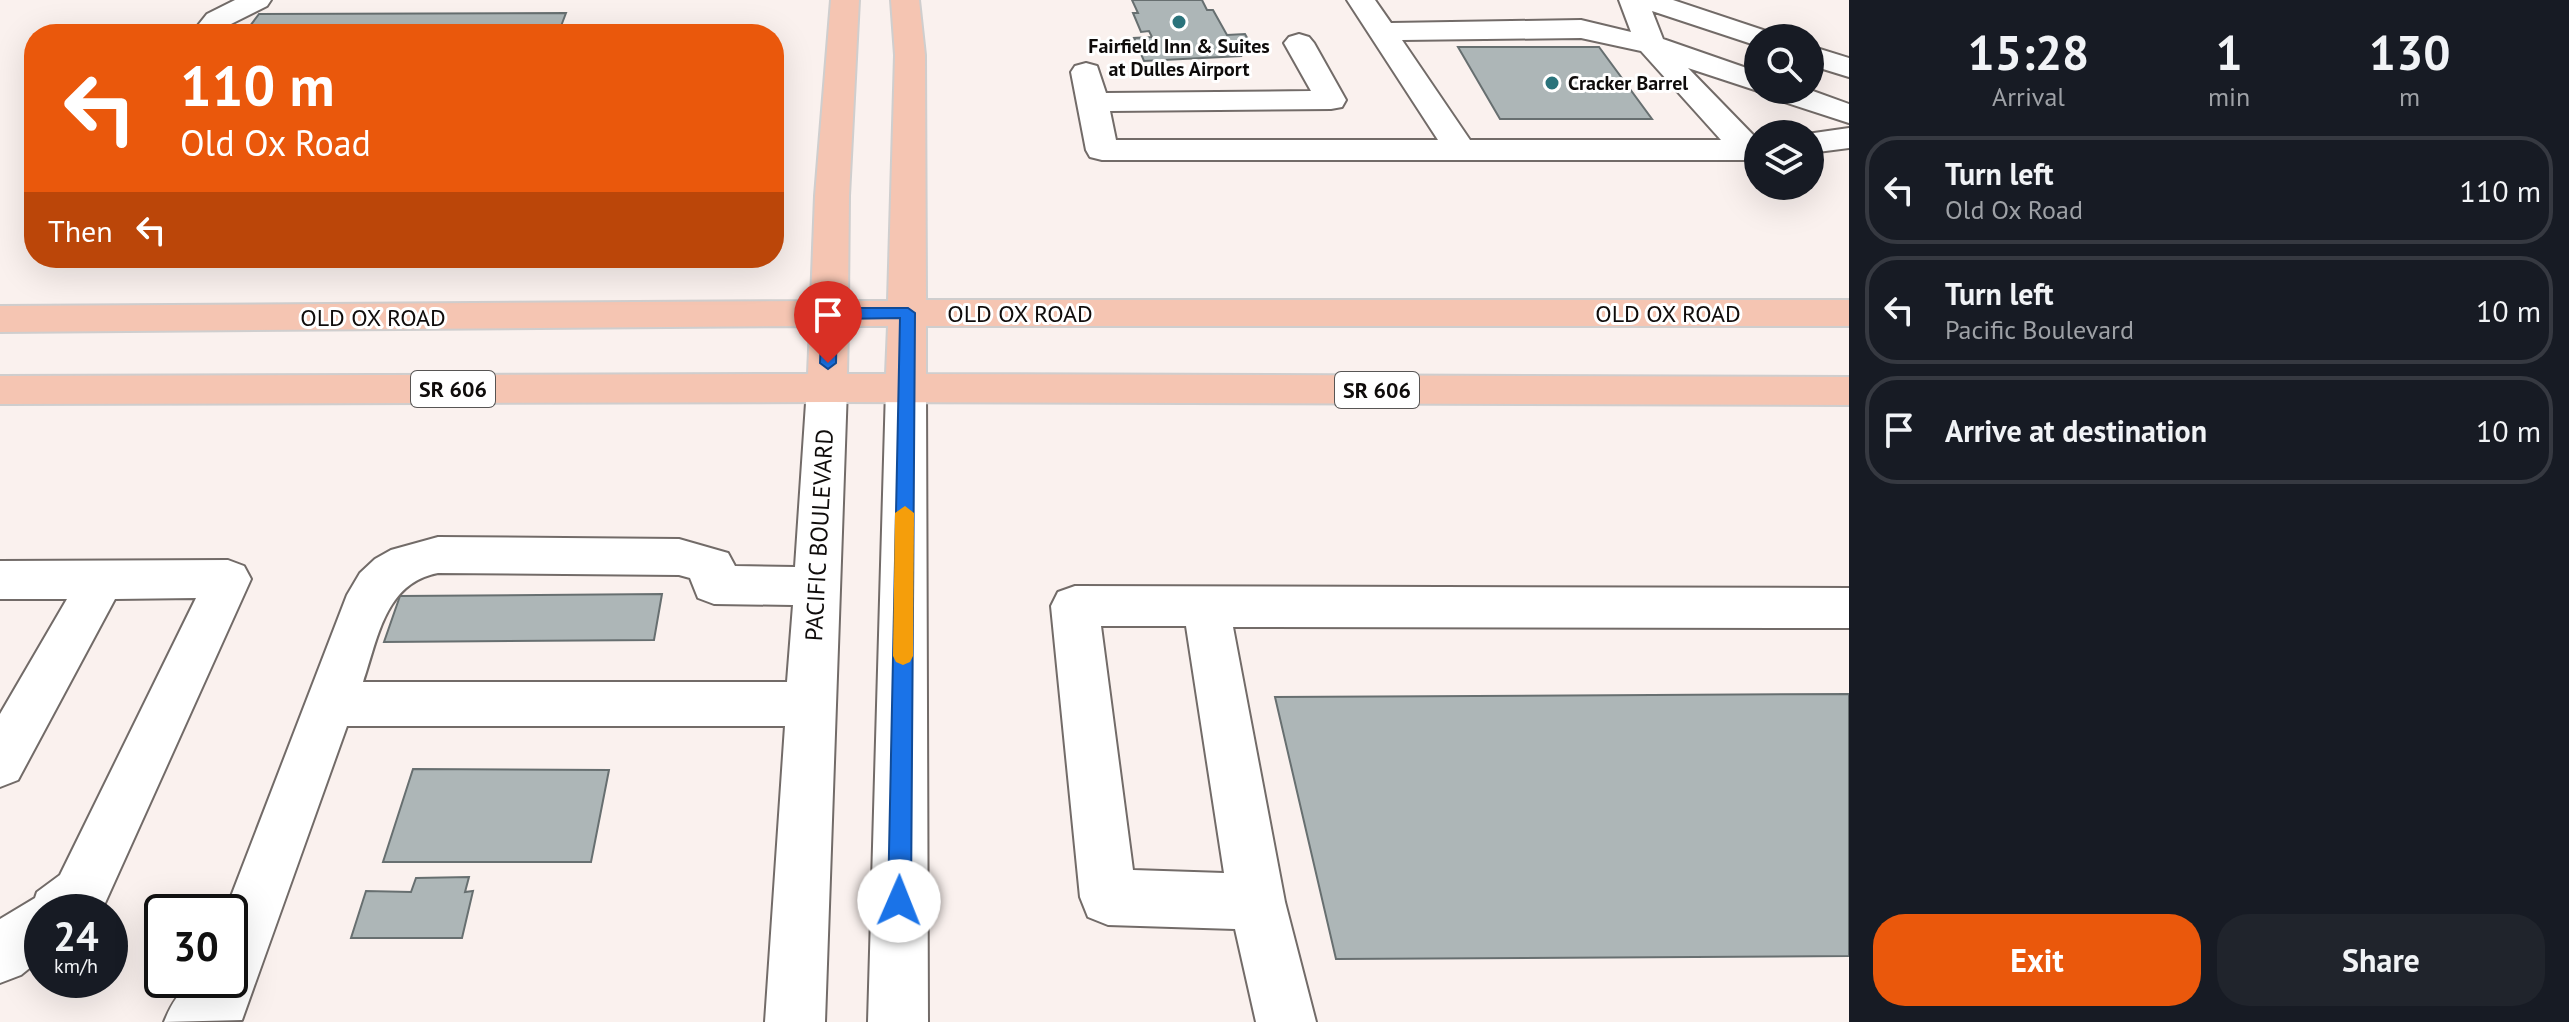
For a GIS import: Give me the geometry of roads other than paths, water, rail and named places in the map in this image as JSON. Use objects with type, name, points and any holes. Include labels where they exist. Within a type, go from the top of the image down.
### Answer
[{"type":"main road","name":"PACIFIC BOULEVARD","points":[[827,388],[832,196],[845,0]]},
{"type":"main road","points":[[905,0],[910,55],[906,389]]},
{"type":"main road","name":"OLD OX ROAD","points":[[0,319],[908,313],[1849,313]]},
{"type":"main road","name":"SR 606","points":[[0,390],[827,388],[1849,391]]},
{"type":"street","points":[[214,24],[257,0]]},
{"type":"street","points":[[1361,0],[1461,151]]},
{"type":"street","points":[[1633,0],[1651,45],[1744,141]]},
{"type":"street","points":[[1645,0],[1744,33]]},
{"type":"street","points":[[1382,32],[1581,29],[1651,45],[1744,77]]},
{"type":"street","points":[[1299,43],[1331,100],[1089,87],[1102,150],[1744,150]]},
{"type":"street","points":[[1824,60],[1849,68]]},
{"type":"street","points":[[1820,104],[1849,114]]},
{"type":"street","points":[[1824,141],[1849,138]]},
{"type":"street","name":"PACIFIC BOULEVARD","points":[[795,1022],[827,388]]},
{"type":"street","points":[[898,1022],[906,389]]},
{"type":"street","points":[[248,925],[370,595],[384,576],[410,560],[438,555],[679,557],[712,566],[714,585],[815,586]]},
{"type":"street","points":[[0,580],[228,579],[80,894]]},
{"type":"street","points":[[0,763],[102,580]]},
{"type":"street","points":[[1257,902],[1108,897],[1075,606],[1849,608]]},
{"type":"street","points":[[1206,607],[1257,902],[1286,1022]]},
{"type":"street","points":[[330,704],[810,704]]},
{"type":"street","points":[[0,954],[24,936]]},
{"type":"street","points":[[194,1022],[221,998]]},
{"type":"place","name":"Fairfield Inn & Suites at Dulles Airport","points":[[1179,22]]},
{"type":"place","name":"Cracker Barrel","points":[[1552,83]]}]
